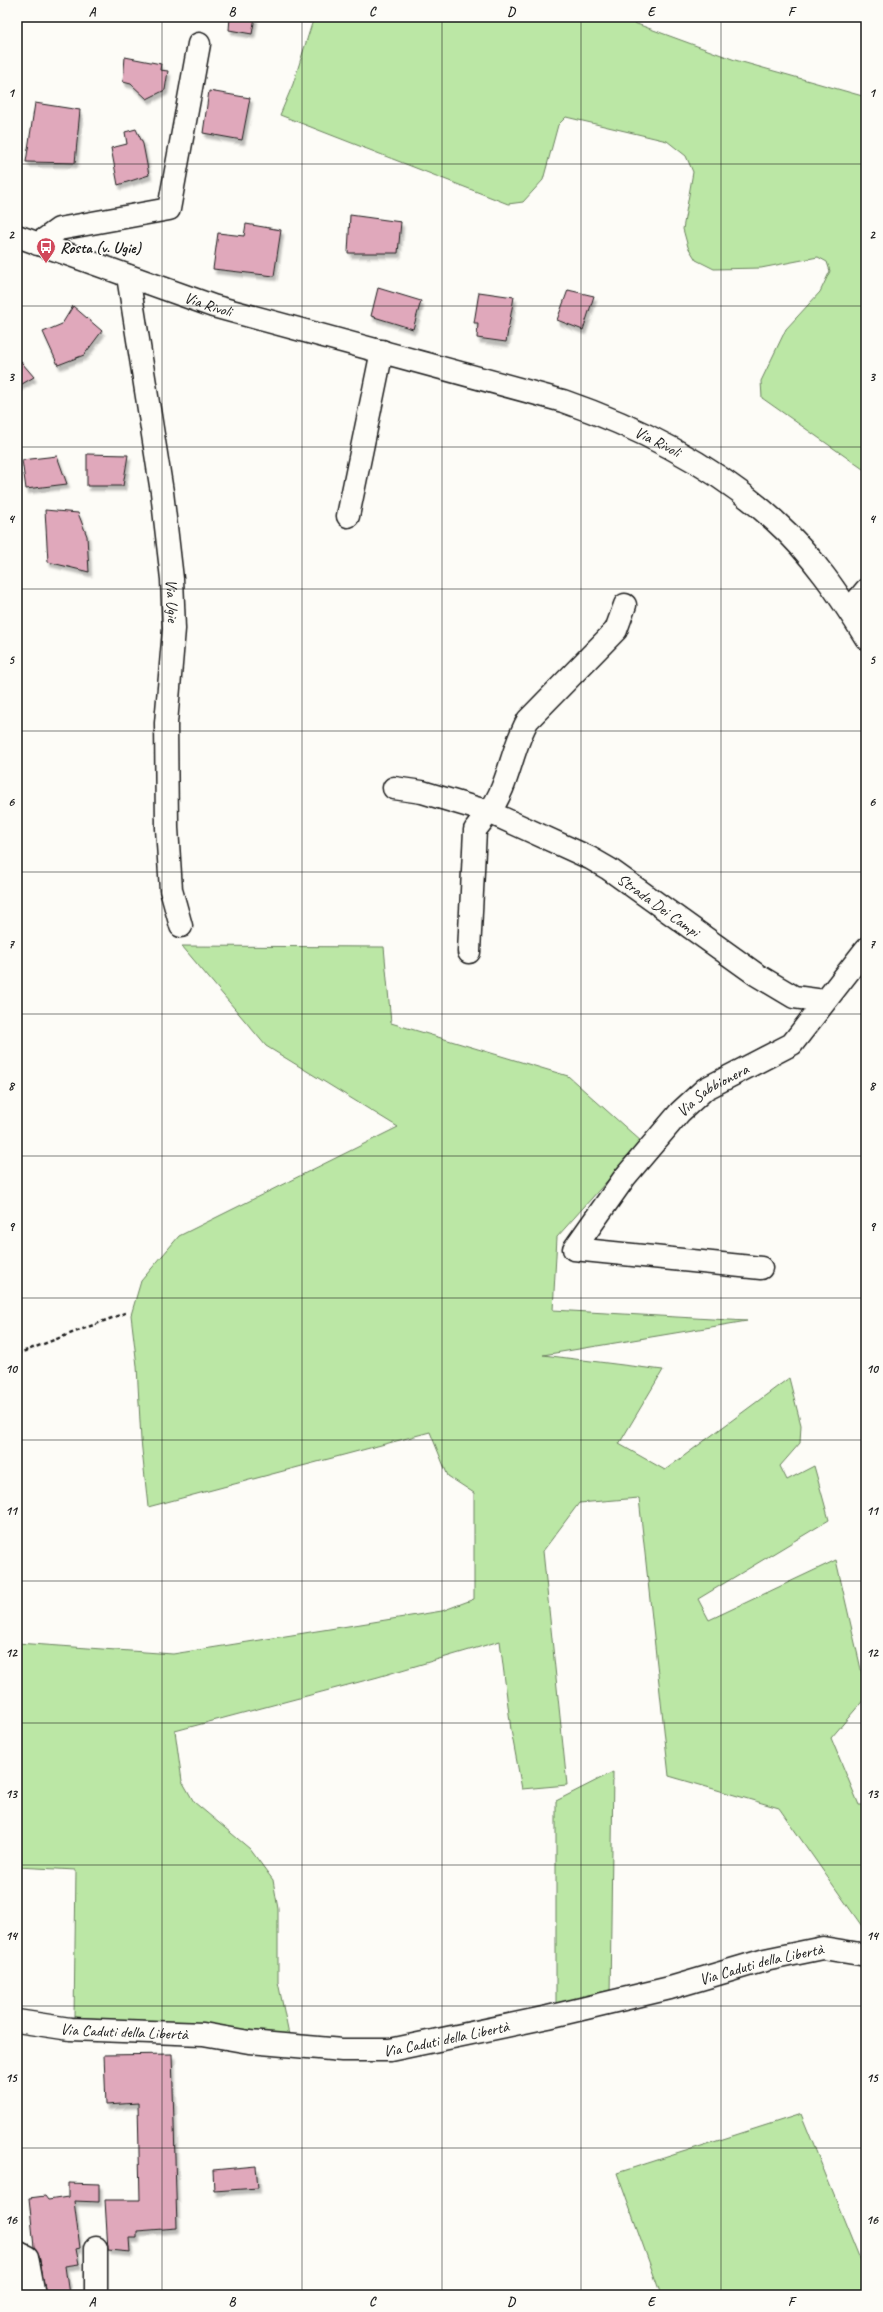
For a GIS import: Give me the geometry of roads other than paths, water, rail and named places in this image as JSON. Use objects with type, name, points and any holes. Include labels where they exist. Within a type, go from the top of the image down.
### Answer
[{"type":"street","points":[[38,244],[59,229],[169,209],[199,44]]},
{"type":"street","name":"Via Rivoli","points":[[17,236],[213,306],[563,400],[607,416],[649,435],[693,459],[736,489],[776,521],[805,551],[847,607],[866,638]]},
{"type":"street","name":"Via Ugie","points":[[128,276],[162,492],[172,579],[174,628],[166,723],[167,828],[171,890],[181,926]]},
{"type":"street","points":[[348,516],[382,351]]},
{"type":"street","points":[[847,607],[856,602],[866,590]]},
{"type":"street","points":[[469,952],[475,830],[498,800],[520,734],[528,720],[616,630],[625,605]]},
{"type":"street","name":"Strada Dei Campi","points":[[394,788],[422,792],[488,812],[603,865],[757,976],[794,997],[824,1001]]},
{"type":"street","name":"Via Sabbionera","points":[[761,1268],[574,1249],[625,1177],[680,1112],[705,1089],[792,1044],[866,949]]},
{"type":"street","name":"Via Caduti della Libertà","points":[[17,2021],[70,2029],[203,2034],[249,2042],[342,2050],[390,2050],[548,2017],[670,1988],[765,1960],[823,1948],[866,1955]]},
{"type":"street","points":[[96,2248],[96,2295]]},
{"type":"street","points":[[17,2252],[27,2257],[34,2295]]},
{"type":"place","name":"Rosta (v. Ugie)","points":[[46,264]]}]
